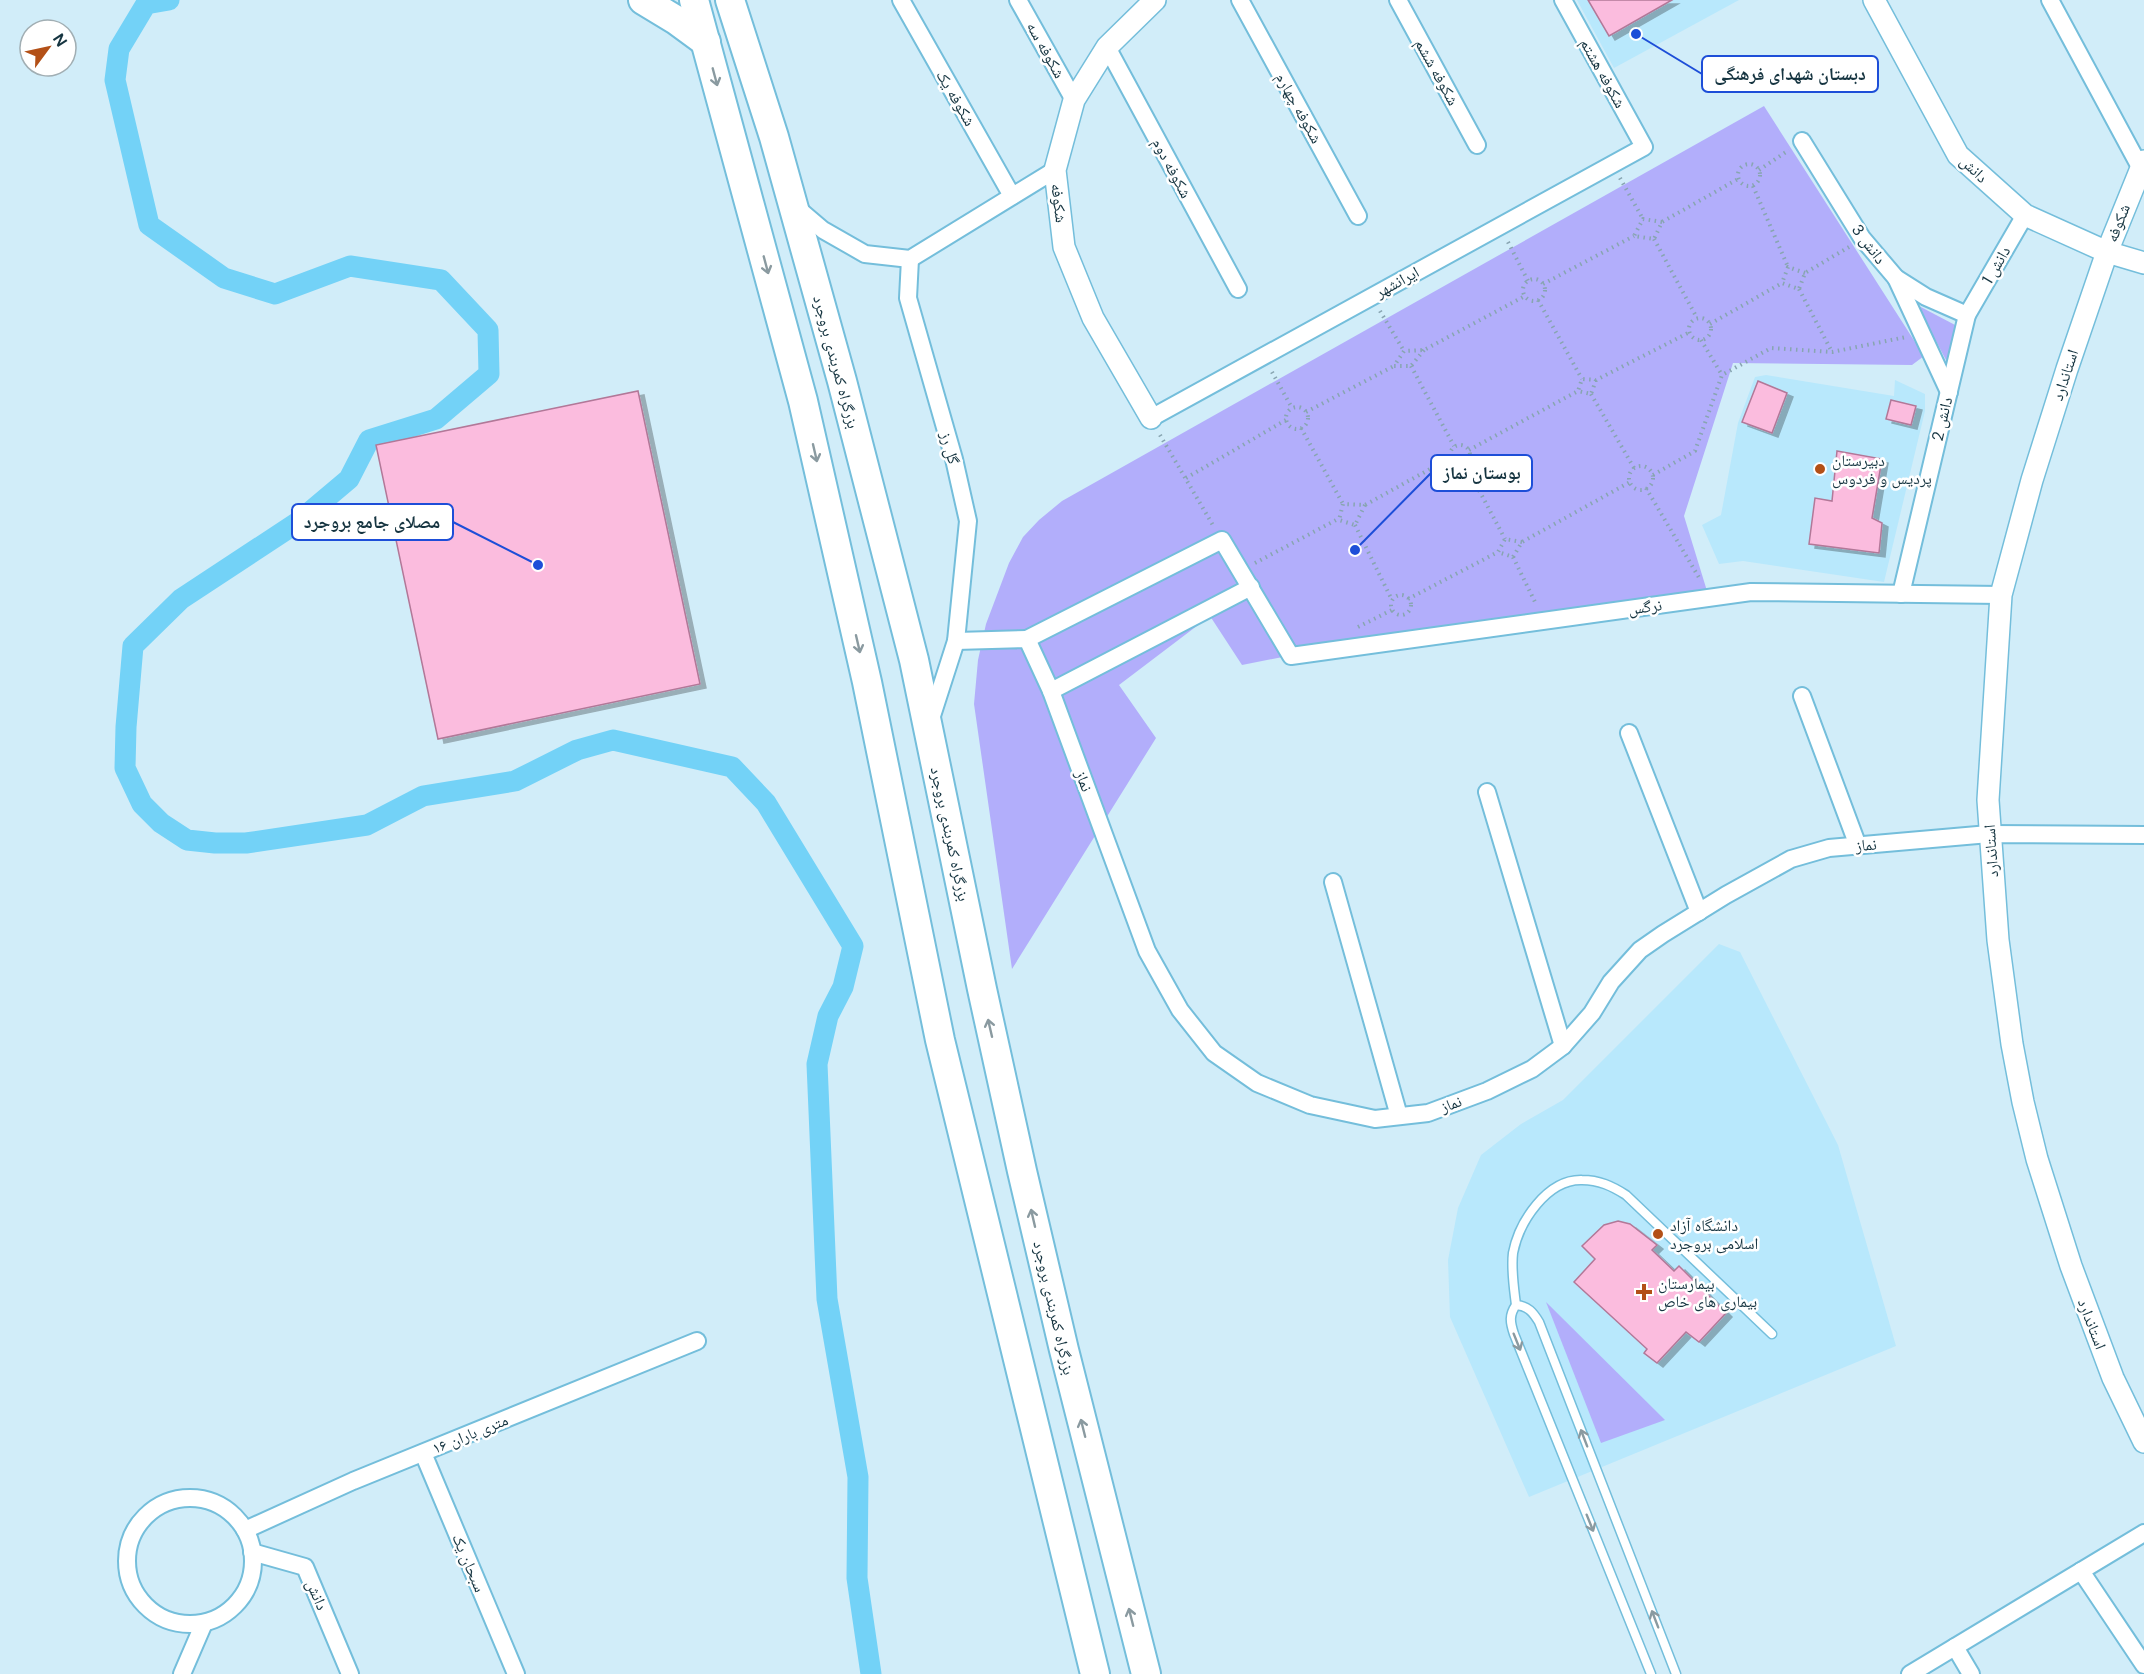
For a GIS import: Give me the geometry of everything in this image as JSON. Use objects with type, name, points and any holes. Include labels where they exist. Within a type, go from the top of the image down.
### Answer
[{"type":"highway","points":[[643,0],[706,42]]},
{"type":"highway","points":[[694,0],[803,401],[867,682],[940,1040],[1095,1674]]},
{"type":"highway","name":"بزرگراه کمربندی بروجرد","points":[[730,0],[793,204],[842,381],[914,660],[979,978],[1025,1182],[1064,1350],[1146,1674]]},
{"type":"street","name":"شکوفه یک","points":[[901,0],[1012,196]]},
{"type":"street","name":"شکوفه سه","points":[[1018,0],[1074,100]]},
{"type":"street","name":"شکوفه","points":[[1150,418],[1093,318],[1064,247],[1055,170],[1074,100],[1107,47],[1155,0]]},
{"type":"street","name":"شکوفه چهارم","points":[[1240,0],[1358,216]]},
{"type":"street","name":"شکوفه ششم","points":[[1398,0],[1477,145]]},
{"type":"street","name":"شکوفه هشتم","points":[[1563,0],[1644,147]]},
{"type":"street","name":"دانش","points":[[1874,0],[1958,155],[2025,215],[2107,252],[2144,263]]},
{"type":"street","points":[[2050,0],[2142,164]]},
{"type":"street","name":"شکوفه دوم","points":[[1107,47],[1238,289]]},
{"type":"street","name":"دانش 3","points":[[1802,141],[1862,238],[1896,278],[1926,297],[1967,315]]},
{"type":"street","name":"ایرانشهر","points":[[1150,418],[1644,147]]},
{"type":"street","name":"شکوفه","points":[[2107,252],[2142,164]]},
{"type":"street","points":[[793,204],[822,230],[865,254],[910,259],[1055,170]]},
{"type":"street","name":"دانش 1","points":[[1967,315],[2025,215]]},
{"type":"street","name":"استاندارد","points":[[2107,252],[2035,469],[2001,595],[1988,800],[1989,834],[1998,940],[2012,1044],[2037,1159],[2071,1266],[2113,1378],[2144,1442]]},
{"type":"street","name":"گل رز","points":[[910,259],[908,298],[954,459],[968,521],[956,640],[928,728]]},
{"type":"street","points":[[1896,278],[1949,392]]},
{"type":"street","name":"دانش 2","points":[[1901,594],[1967,315]]},
{"type":"street","points":[[956,640],[1027,639],[1222,540],[1251,587],[1051,692]]},
{"type":"street","name":"نرگس","points":[[1251,587],[1292,656],[1752,592],[2001,595]]},
{"type":"street","name":"نماز","points":[[1027,639],[1051,692],[1147,951],[1180,1010],[1214,1053],[1257,1083],[1310,1105],[1375,1119],[1428,1113],[1487,1092],[1532,1069],[1563,1046],[1592,1013],[1611,982],[1640,950],[1699,912],[1791,859],[1828,848],[1989,834],[2144,835]]},
{"type":"street","points":[[1802,696],[1858,846]]},
{"type":"street","points":[[1629,733],[1699,912]]},
{"type":"street","points":[[1487,792],[1563,1046]]},
{"type":"street","points":[[1333,882],[1399,1116]]},
{"type":"street","name":"۱۶ متری باران","points":[[245,1530],[353,1481],[697,1341]]},
{"type":"street","name":"سبحان یک","points":[[423,1453],[516,1674]]},
{"type":"street","points":[[192,1498],[213,1502],[231,1514],[245,1530],[252,1552],[252,1570],[247,1588],[237,1604],[222,1616],[204,1623],[183,1624],[162,1618],[145,1606],[132,1588],[127,1568],[128,1546],[137,1526],[152,1510],[170,1501],[192,1498]]},
{"type":"street","points":[[1910,1674],[2144,1533]]},
{"type":"street","name":"دانش","points":[[252,1552],[305,1567],[350,1674]]},
{"type":"street","points":[[2081,1571],[2144,1665]]},
{"type":"street","points":[[182,1674],[204,1623]]},
{"type":"street","points":[[1955,1647],[1971,1674]]},
{"type":"lane","points":[[1651,1674],[1510,1323],[1510,1313],[1516,1305],[1512,1268],[1514,1252],[1523,1225],[1532,1211],[1552,1190],[1571,1181],[1592,1180],[1606,1183],[1626,1195],[1773,1334]]},
{"type":"lane","points":[[1516,1305],[1533,1311],[1539,1322],[1676,1674]]},
{"type":"path","points":[[1759,170],[1802,141]]},
{"type":"path","points":[[1613,164],[1643,219]]},
{"type":"path","points":[[1753,164],[1759,170],[1760,177],[1753,186],[1746,186],[1738,179],[1737,171],[1742,165],[1753,164]]},
{"type":"path","points":[[1654,239],[1662,222],[1738,179]]},
{"type":"path","points":[[1710,324],[1782,283],[1788,267],[1753,186]]},
{"type":"path","points":[[1643,219],[1662,222]]},
{"type":"path","points":[[1543,284],[1634,236],[1643,219]]},
{"type":"path","points":[[1500,226],[1528,281]]},
{"type":"path","points":[[1634,236],[1654,239]]},
{"type":"path","points":[[1832,352],[1800,289],[1805,273],[1862,238]]},
{"type":"path","points":[[1654,239],[1697,318]]},
{"type":"path","points":[[1788,267],[1805,273]]},
{"type":"path","points":[[1537,279],[1543,284],[1544,294],[1538,300],[1531,301],[1525,297],[1524,286],[1528,281],[1537,279]]},
{"type":"path","points":[[1782,283],[1800,289]]},
{"type":"path","points":[[1371,297],[1404,351]]},
{"type":"path","points":[[1411,366],[1424,350],[1525,297]]},
{"type":"path","points":[[1538,300],[1582,379],[1578,391]]},
{"type":"path","points":[[1710,324],[1705,319],[1697,318],[1689,325],[1690,332],[1694,338],[1701,340],[1722,375]]},
{"type":"path","points":[[1701,340],[1709,334],[1710,324]]},
{"type":"path","points":[[1582,379],[1596,380],[1690,332]]},
{"type":"path","points":[[1653,475],[1695,451],[1722,375],[1771,348],[1832,352],[1922,334]]},
{"type":"path","points":[[1404,351],[1424,350]]},
{"type":"path","points":[[1394,366],[1404,351]]},
{"type":"path","points":[[1263,356],[1292,408]]},
{"type":"path","points":[[1306,412],[1394,366],[1411,366]]},
{"type":"path","points":[[1411,366],[1454,446]]},
{"type":"path","points":[[1591,394],[1596,380]]},
{"type":"path","points":[[1469,450],[1578,391],[1591,394],[1634,468]]},
{"type":"path","points":[[1298,407],[1306,412],[1306,423],[1301,428],[1293,428],[1286,420],[1287,413],[1292,408],[1298,407]]},
{"type":"path","points":[[1150,418],[1222,540]]},
{"type":"path","points":[[1186,478],[1286,420]]},
{"type":"path","points":[[1241,570],[1339,518],[1343,504],[1301,428]]},
{"type":"path","points":[[1460,444],[1469,450],[1470,456],[1465,464],[1455,464],[1450,458],[1449,453],[1454,446],[1460,444]]},
{"type":"path","points":[[1343,504],[1365,505],[1450,458]]},
{"type":"path","points":[[1465,464],[1505,539]]},
{"type":"path","points":[[1646,467],[1653,475],[1652,483],[1646,488],[1638,489],[1630,482],[1630,474],[1634,468],[1646,467]]},
{"type":"path","points":[[1513,557],[1522,542],[1630,482]]},
{"type":"path","points":[[1646,488],[1711,598]]},
{"type":"path","points":[[1355,525],[1365,505]]},
{"type":"path","points":[[1339,518],[1339,520],[1355,525],[1392,600],[1392,610],[1397,615],[1404,615],[1411,608],[1408,598]]},
{"type":"path","points":[[1505,539],[1522,542]]},
{"type":"path","points":[[1392,600],[1400,595],[1408,598],[1498,552],[1505,539]]},
{"type":"path","points":[[1498,552],[1513,557],[1545,621]]},
{"type":"shaded area","points":[[1577,0],[1739,0],[1614,68]]},
{"type":"shaded area","points":[[1764,106],[1924,356],[1912,365],[1733,363],[1684,516],[1707,591],[1313,651],[1242,665],[1210,616],[1119,685],[1156,738],[1012,969],[974,704],[978,660],[986,624],[1009,563],[1023,537],[1062,501]]},
{"type":"shaded area","points":[[1917,305],[1957,326],[1947,362]]},
{"type":"shaded area","name":"دبیرستان پردیس و فردوس","points":[[1766,375],[1894,396],[1895,380],[1925,394],[1925,411],[1884,582],[1743,561],[1719,564],[1702,525],[1721,515],[1738,423],[1755,377]]},
{"type":"shaded area","name":"دانشگاه آزاد اسلامی بروجرد","points":[[1719,944],[1740,952],[1838,1145],[1896,1346],[1529,1497],[1450,1317],[1448,1260],[1458,1208],[1481,1155],[1521,1124],[1563,1100]]},
{"type":"shaded area","points":[[1546,1302],[1665,1420],[1601,1443]]},
{"type":"building","points":[[1588,0],[1672,0],[1609,36]]},
{"type":"building","points":[[1758,381],[1787,393],[1772,433],[1742,422]]},
{"type":"building","points":[[638,391],[700,684],[438,739],[376,445]]},
{"type":"building","points":[[1891,400],[1916,406],[1911,425],[1886,419]]},
{"type":"building","points":[[1837,451],[1882,459],[1872,518],[1882,523],[1879,553],[1809,544],[1815,498],[1832,501]]},
{"type":"building","name":"بیمارستان بیماری های خاص","points":[[1618,1221],[1630,1224],[1657,1245],[1652,1250],[1674,1271],[1679,1266],[1726,1313],[1699,1342],[1686,1332],[1657,1363],[1644,1353],[1647,1349],[1574,1282],[1595,1259],[1582,1246],[1604,1225]]},
{"type":"waterway","points":[[169,0],[146,4],[119,49],[115,80],[149,225],[224,278],[275,294],[350,266],[441,280],[488,330],[489,374],[436,419],[369,440],[349,479],[298,522],[181,599],[133,646],[125,768],[142,804],[161,823],[187,840],[215,843],[246,843],[367,825],[423,796],[515,781],[577,750],[613,740],[732,767],[766,803],[853,946],[843,987],[828,1016],[817,1064],[827,1299],[858,1477],[857,1578],[871,1674]]},
{"type":"place","name":"دبستان شهدای فرهنگی","points":[[1636,34]]},
{"type":"place","name":"دبیرستان پردیس و فردوس","points":[[1820,469]]},
{"type":"place","name":"بوستان نماز","points":[[1355,550]]},
{"type":"place","name":"مصلای جامع بروجرد","points":[[538,565]]},
{"type":"place","name":"دانشگاه آزاد اسلامی بروجرد","points":[[1658,1234]]},
{"type":"place","name":"بیمارستان بیماری های خاص","points":[[1644,1292]]}]
